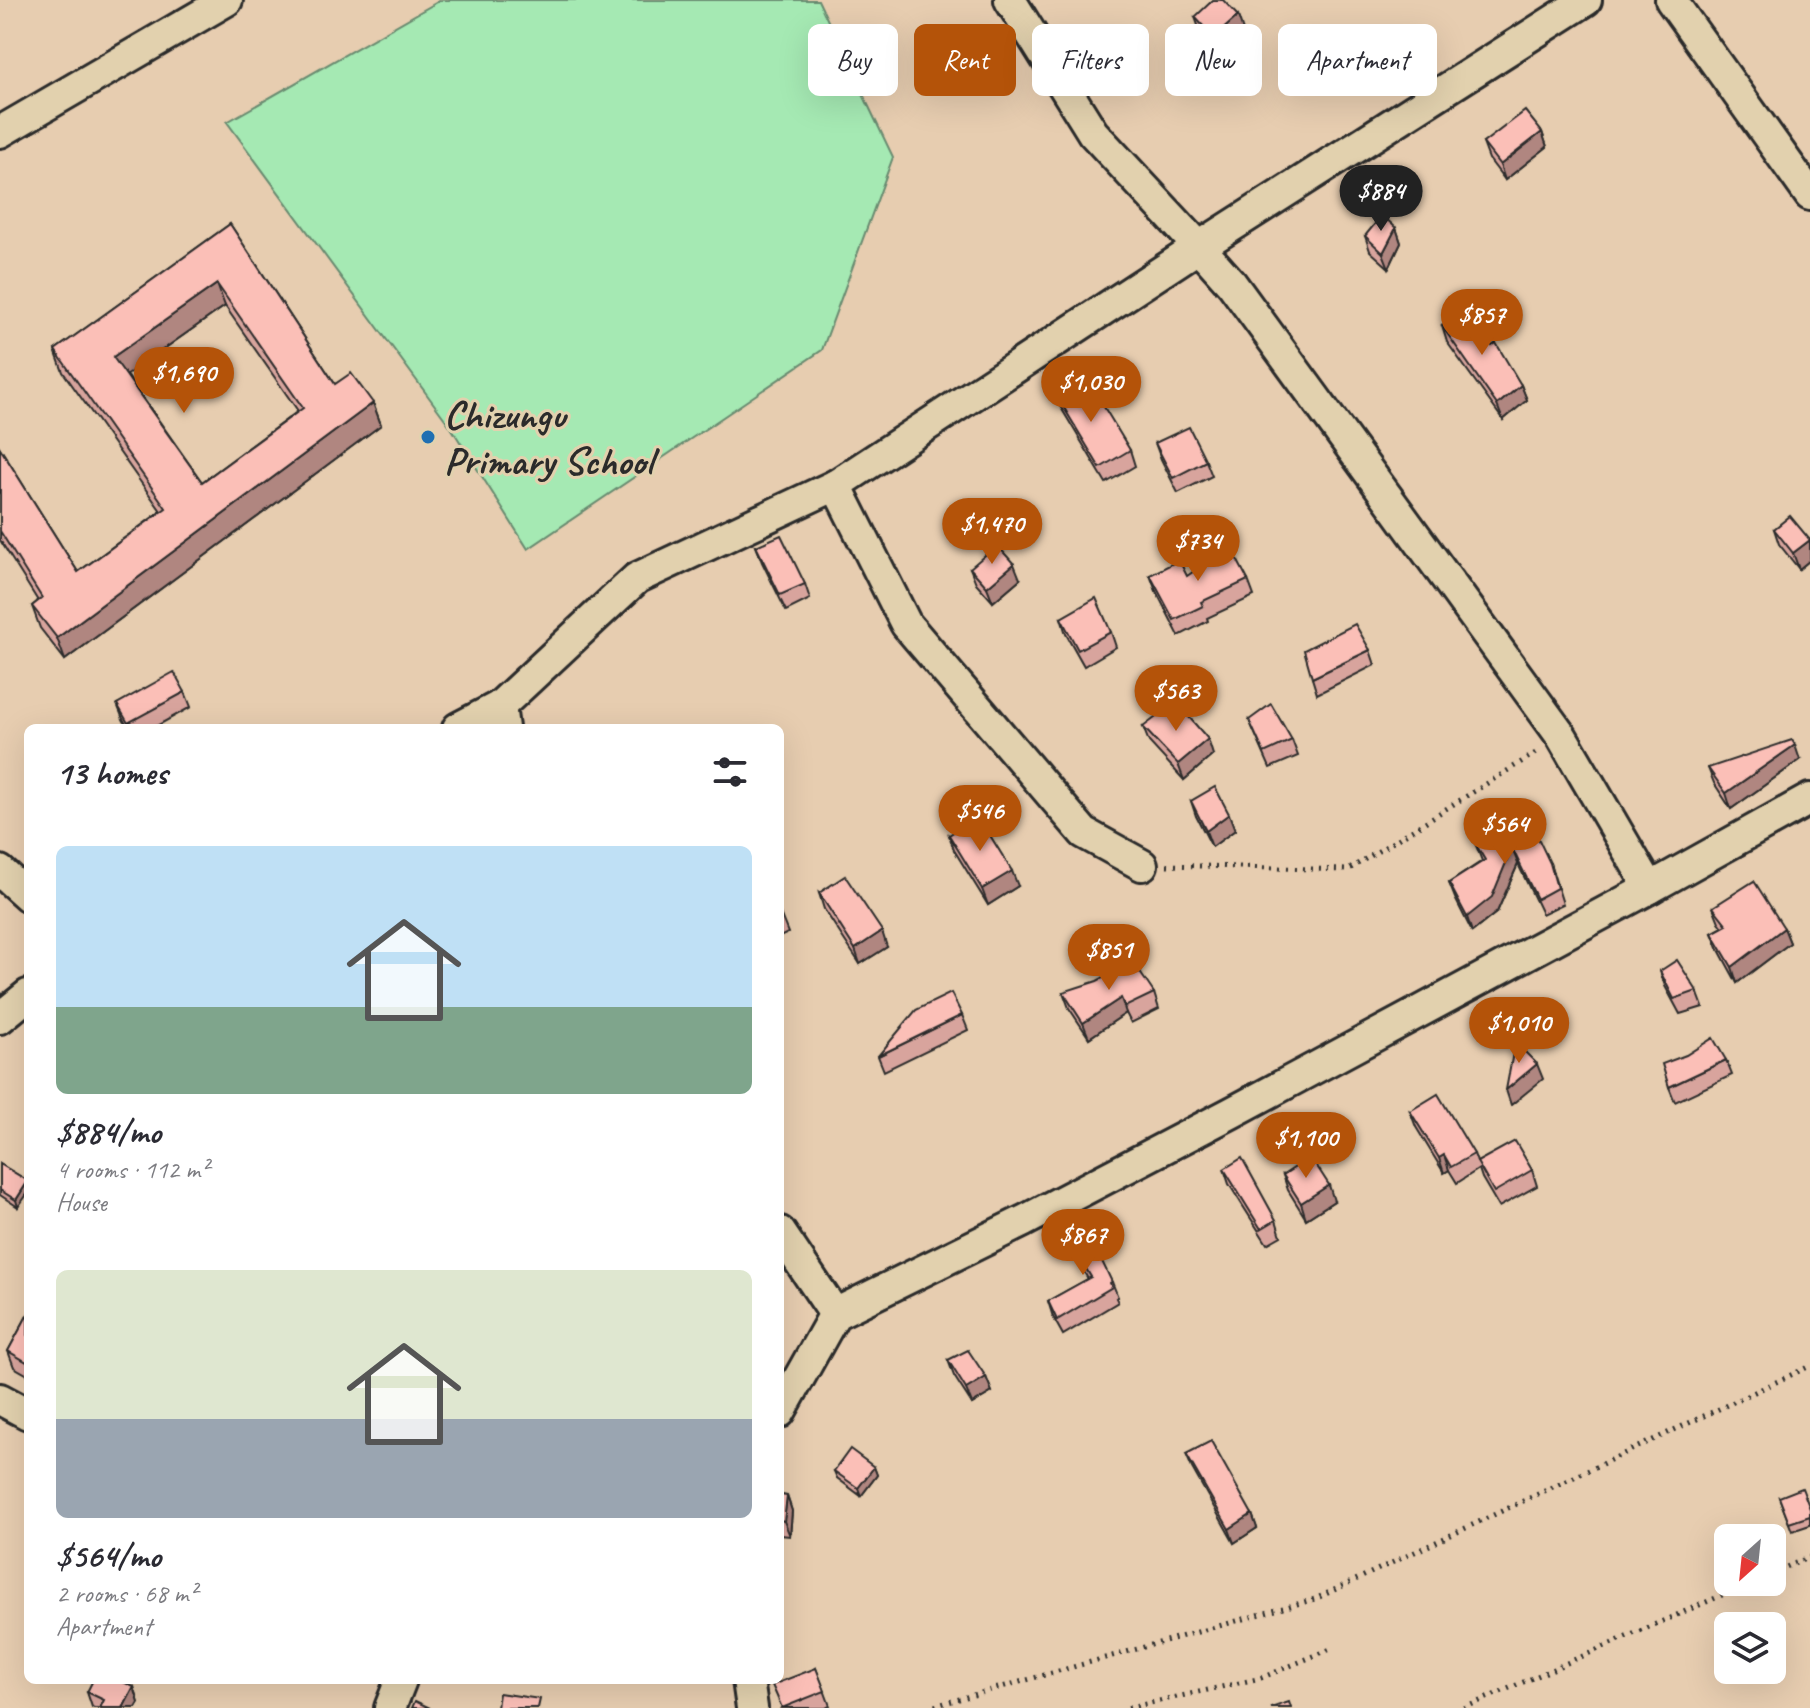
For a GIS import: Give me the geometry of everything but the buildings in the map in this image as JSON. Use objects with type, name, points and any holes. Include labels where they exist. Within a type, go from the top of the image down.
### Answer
[{"type":"street","points":[[0,132],[227,0]]},
{"type":"street","points":[[1010,0],[1093,133],[1232,284],[1562,737],[1650,888]]},
{"type":"street","points":[[474,724],[501,717],[637,578],[836,485],[1199,247],[1586,0]]},
{"type":"street","points":[[1671,0],[1810,195]]},
{"type":"street","points":[[836,485],[906,624],[1084,833],[1142,865]]},
{"type":"street","points":[[784,1405],[835,1314],[1024,1221],[1231,1113],[1810,799]]},
{"type":"street","points":[[0,871],[24,892]]},
{"type":"street","points":[[0,1018],[24,998]]},
{"type":"street","points":[[784,1238],[835,1314]]},
{"type":"street","points":[[0,1399],[24,1412]]},
{"type":"street","points":[[390,1708],[399,1684]]},
{"type":"street","points":[[749,1684],[752,1708]]},
{"type":"path","points":[[1142,865],[1348,870],[1562,737]]},
{"type":"path","points":[[927,1708],[1315,1599],[1810,1366]]},
{"type":"path","points":[[1786,1567],[1810,1557]]},
{"type":"path","points":[[1464,1708],[1720,1596]]},
{"type":"path","points":[[1128,1708],[1261,1678],[1333,1648]]},
{"type":"green space","points":[[441,0],[818,0],[829,24],[808,24],[808,96],[864,96],[893,157],[822,350],[528,549],[450,426],[227,122]]},
{"type":"place","name":"Chizungu Primary School","points":[[428,437]]}]
